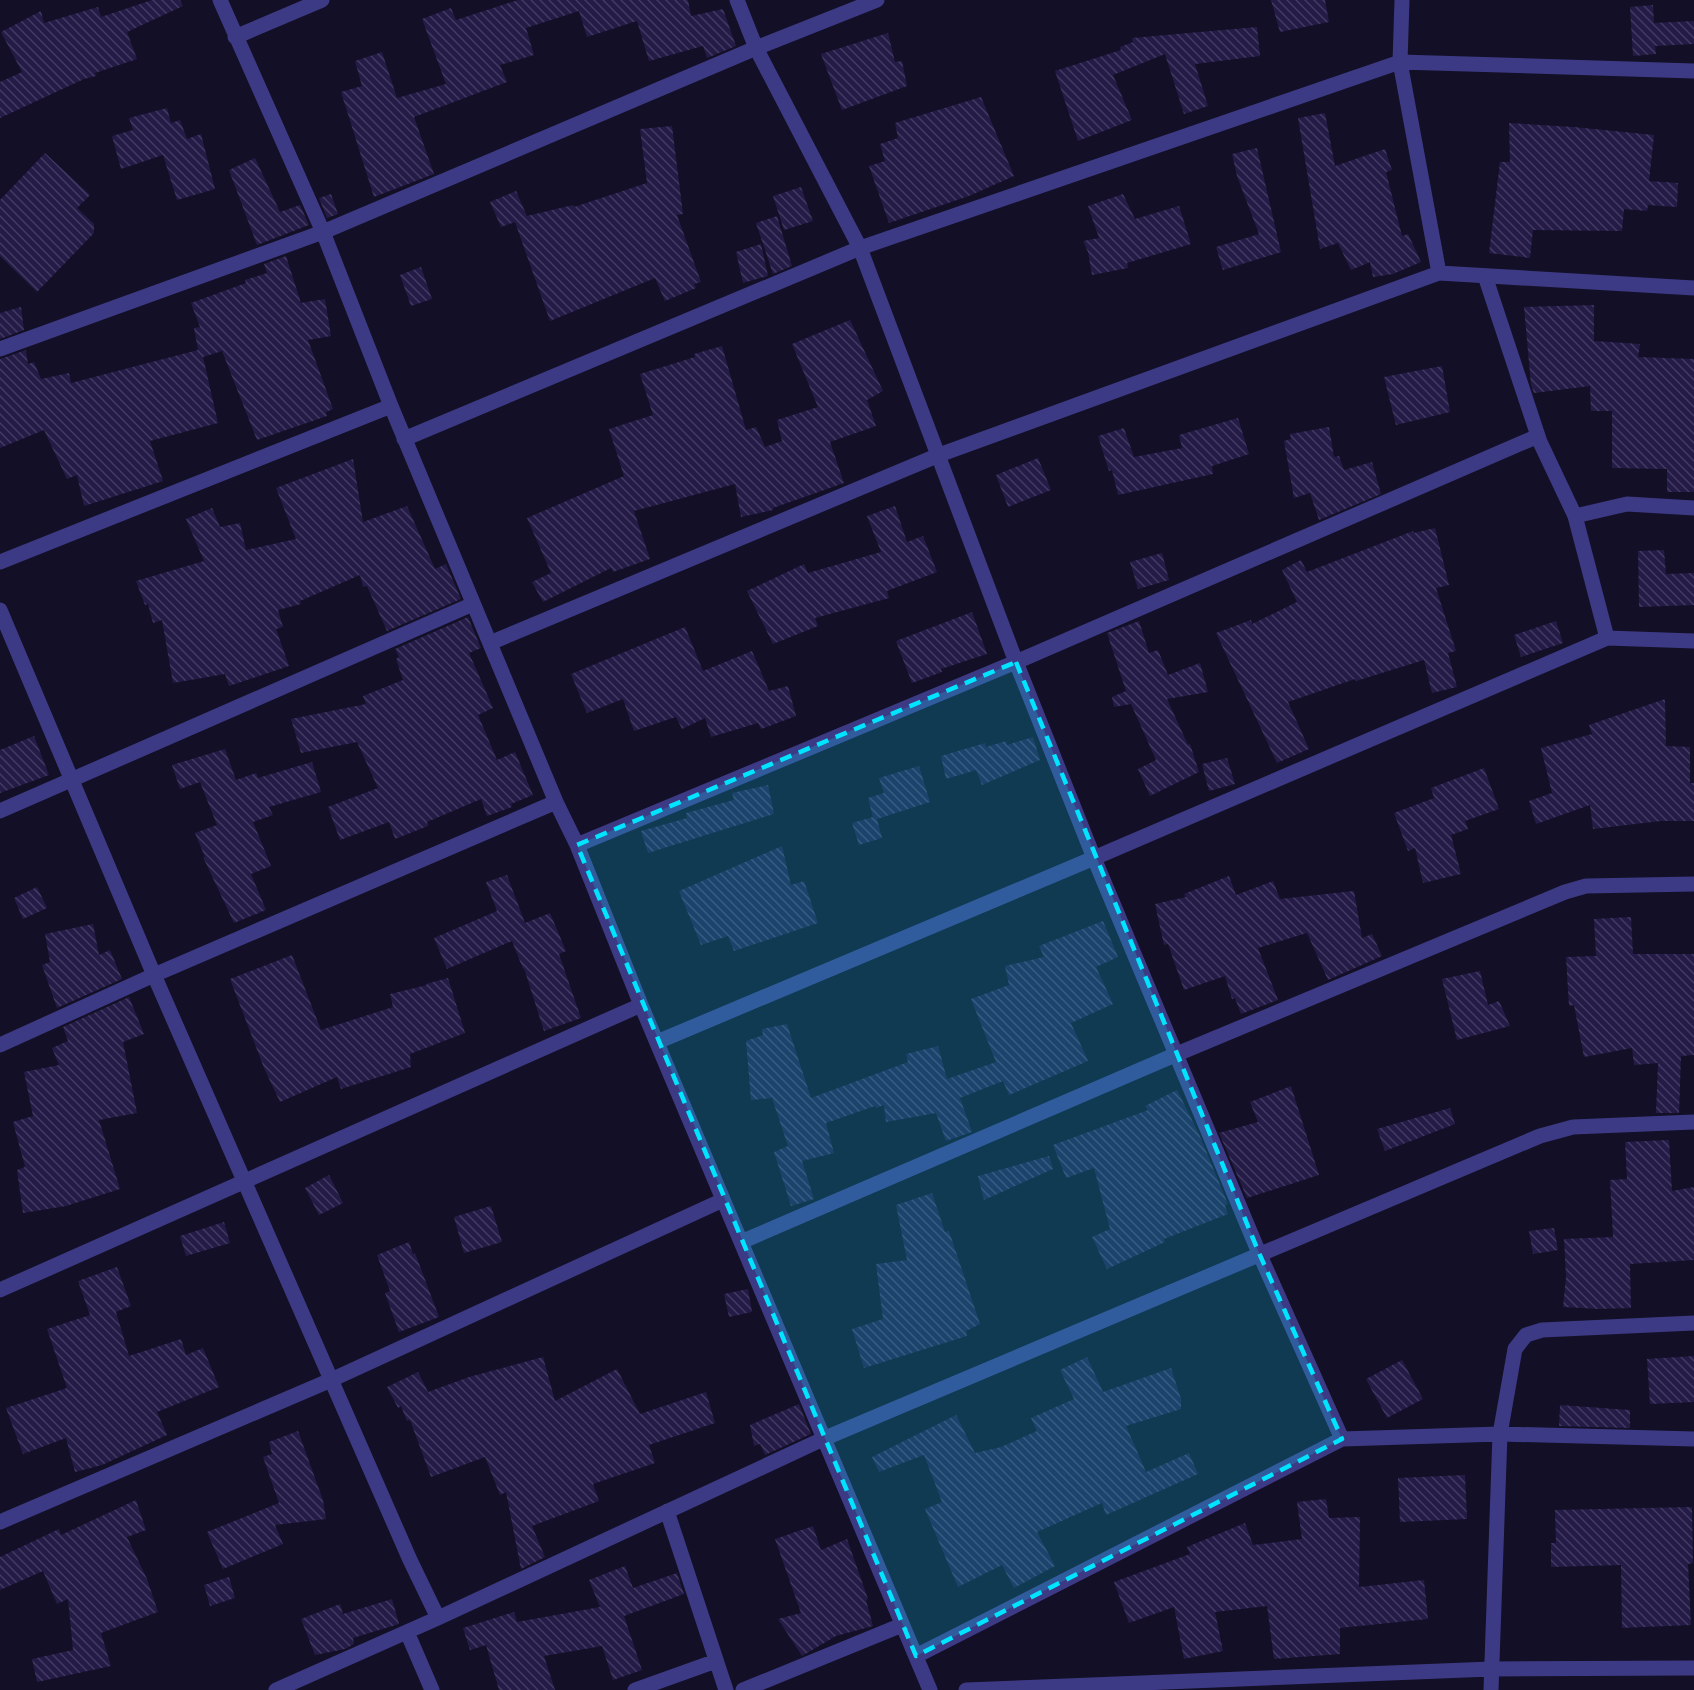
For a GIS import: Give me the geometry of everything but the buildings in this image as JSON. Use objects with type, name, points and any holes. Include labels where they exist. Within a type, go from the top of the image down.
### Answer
[{"type":"street","points":[[220,0],[323,232],[404,439],[556,802],[577,845],[641,1005],[930,1690]]},
{"type":"street","points":[[235,37],[322,0]]},
{"type":"street","points":[[737,0],[756,48],[860,248],[1016,662],[1094,858],[1259,1253],[1342,1438]]},
{"type":"street","points":[[0,349],[323,232],[756,48],[877,0]]},
{"type":"street","points":[[1402,0],[1401,62],[1439,273]]},
{"type":"street","points":[[404,439],[860,248],[1401,62],[1694,70]]},
{"type":"street","points":[[490,643],[939,455],[1439,273],[1694,288]]},
{"type":"street","points":[[1485,276],[1538,436],[1575,516],[1607,638]]},
{"type":"street","points":[[0,562],[391,406]]},
{"type":"street","points":[[577,845],[1016,662],[1538,436]]},
{"type":"street","points":[[1575,516],[1628,504],[1694,508]]},
{"type":"street","points":[[0,811],[473,604]]},
{"type":"street","points":[[0,610],[154,975],[410,1560],[438,1618]]},
{"type":"street","points":[[657,1042],[1607,638],[1694,641]]},
{"type":"street","points":[[0,1045],[154,975],[556,802]]},
{"type":"street","points":[[741,1242],[1176,1054],[1565,892],[1586,886],[1694,884]]},
{"type":"street","points":[[0,1290],[641,1005]]},
{"type":"street","points":[[276,1690],[438,1618],[823,1439],[1540,1136],[1573,1127],[1694,1122]]},
{"type":"street","points":[[0,1522],[331,1380],[723,1200]]},
{"type":"street","points":[[1491,1690],[1500,1434],[1515,1349],[1526,1335],[1542,1329],[1694,1323]]},
{"type":"street","points":[[916,1656],[1342,1438],[1500,1434],[1694,1439]]},
{"type":"street","points":[[667,1512],[726,1690]]},
{"type":"street","points":[[743,1690],[902,1624]]},
{"type":"street","points":[[407,1632],[432,1690]]},
{"type":"street","points":[[634,1690],[716,1661]]},
{"type":"street","points":[[966,1690],[1491,1669],[1694,1668]]},
{"type":"highlighted area","points":[[1016,662],[1259,1253],[1342,1439],[916,1656],[577,845]]}]
